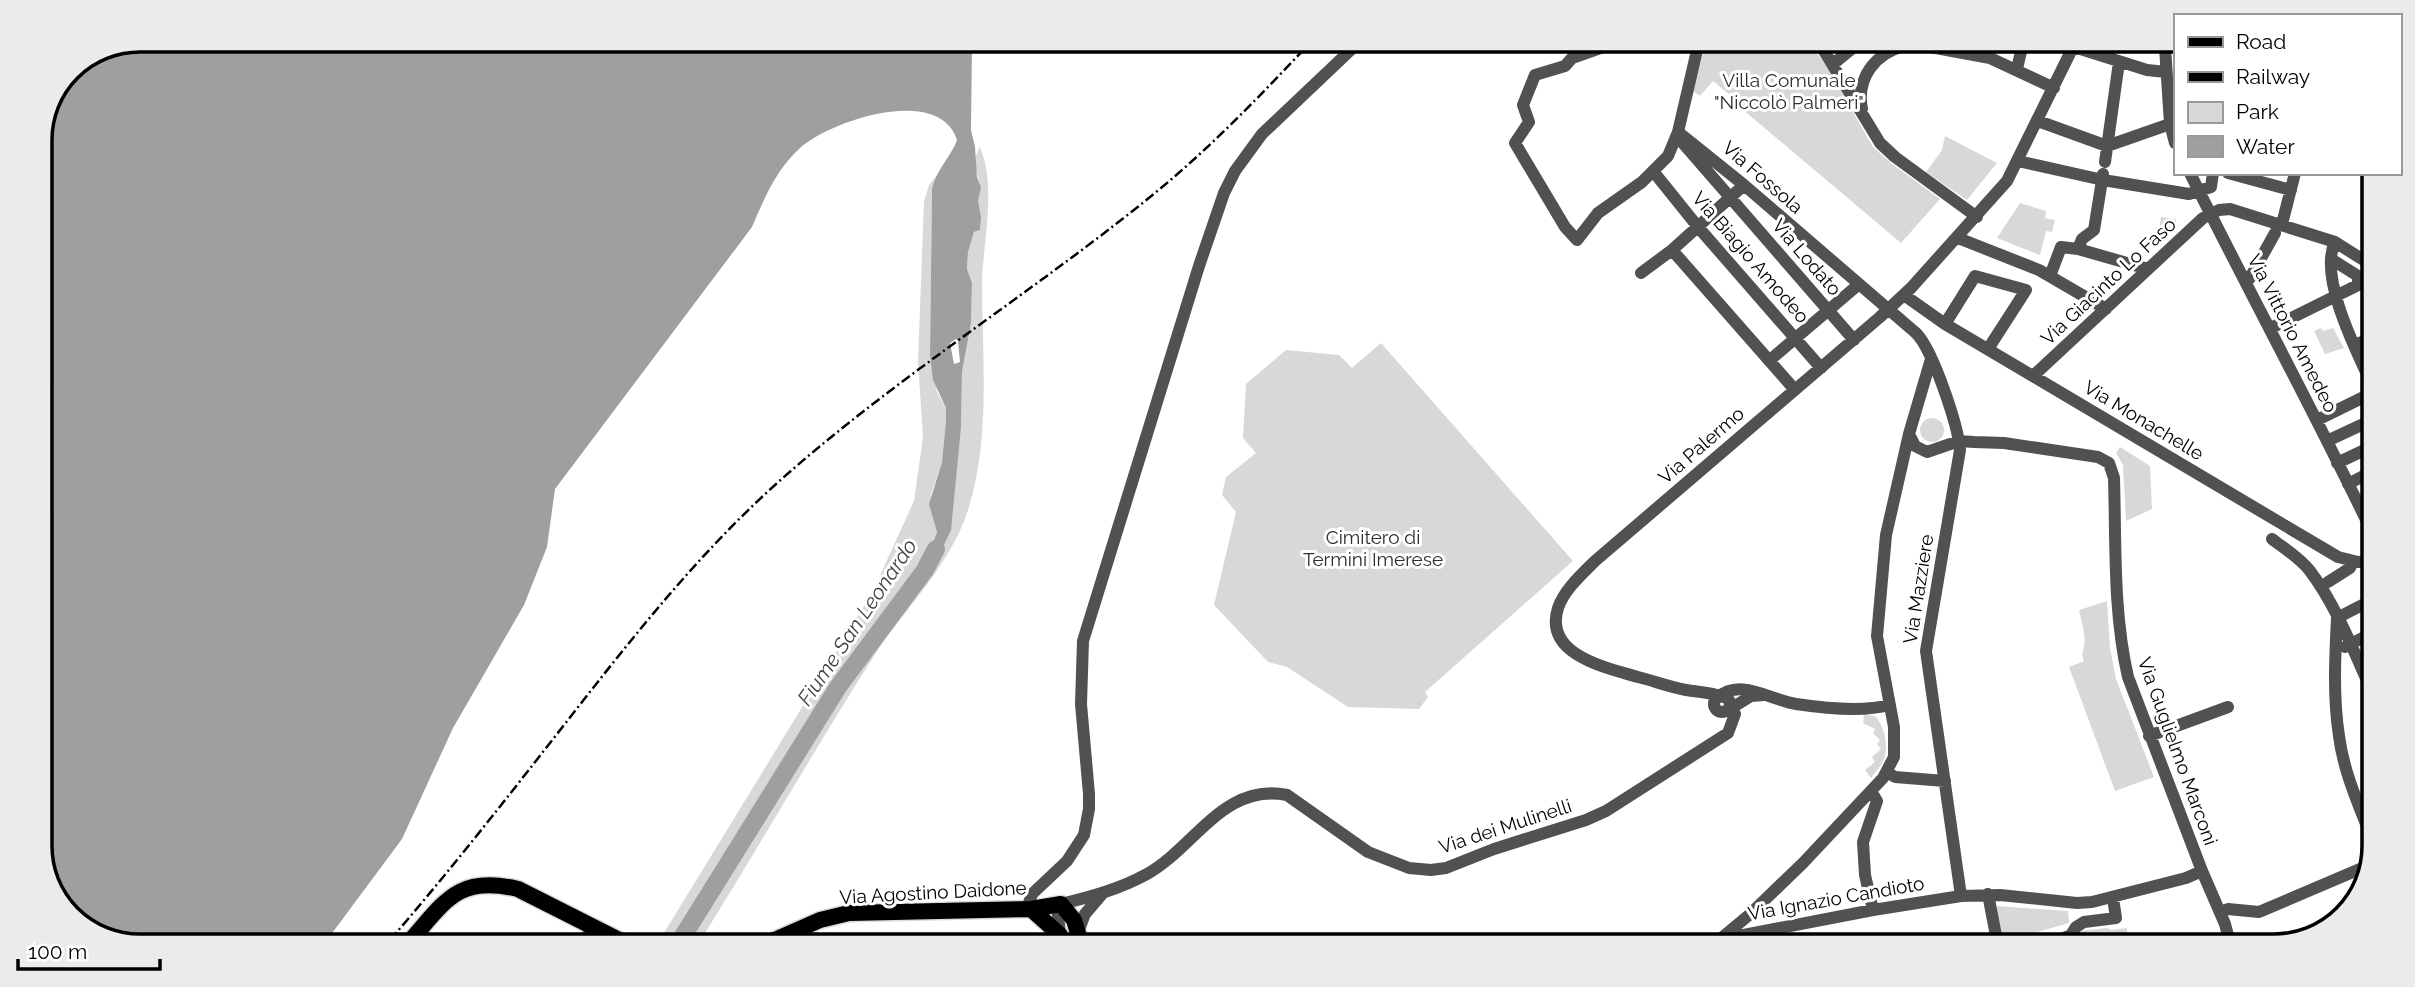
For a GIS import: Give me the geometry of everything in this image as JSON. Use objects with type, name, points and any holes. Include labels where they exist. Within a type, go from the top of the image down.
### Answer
[{"type":"main road","points":[[416,934],[447,900],[461,890],[479,884],[517,889],[607,934]]},
{"type":"main road","name":"Via Agostino Daidone","points":[[789,934],[821,920],[849,913],[1031,909],[1061,904]]},
{"type":"main road","points":[[1061,904],[1074,920],[1079,934]]},
{"type":"main road","points":[[1031,909],[1057,934]]},
{"type":"street","points":[[1031,909],[1029,903],[1032,894],[1067,861],[1084,835],[1089,794],[1080,678],[1083,640],[1224,192],[1235,171],[1262,134],[1349,52]]},
{"type":"street","points":[[1589,52],[1572,58],[1565,66],[1535,75],[1523,105],[1528,127],[1516,140],[1515,146],[1565,227],[1577,240],[1598,213],[1642,182],[1668,156],[1677,133],[1697,52]]},
{"type":"street","points":[[1825,52],[1880,143],[1895,158],[1977,217]]},
{"type":"street","points":[[1833,64],[1848,52]]},
{"type":"street","points":[[1863,113],[1860,90],[1872,65],[1888,52]]},
{"type":"street","points":[[1958,52],[1990,58],[2054,88]]},
{"type":"street","points":[[2017,69],[2021,52]]},
{"type":"street","points":[[1900,320],[1909,299],[2007,181],[2071,52]]},
{"type":"street","points":[[2088,52],[2147,70],[2166,72]]},
{"type":"street","points":[[2165,52],[2170,124],[2174,139]]},
{"type":"street","points":[[2078,248],[2081,239],[2094,230],[2119,62]]},
{"type":"street","points":[[2038,121],[2107,146],[2170,124]]},
{"type":"street","name":"Via Fossola","points":[[1677,133],[1744,185],[1888,310]]},
{"type":"street","name":"Via Lodato","points":[[1677,133],[1854,340]]},
{"type":"street","points":[[2018,161],[2104,172],[2192,195],[2212,185],[2213,175]]},
{"type":"street","name":"Via Biagio Amodeo","points":[[1653,171],[1821,368]]},
{"type":"street","name":"Via Vittorio Amedeo","points":[[2191,175],[2271,328],[2362,512]]},
{"type":"street","points":[[2235,175],[2291,190]]},
{"type":"street","points":[[2245,281],[2250,278],[2279,228],[2295,175]]},
{"type":"street","points":[[1640,273],[1672,250],[1744,185]]},
{"type":"street","points":[[2210,214],[2230,209],[2279,228],[2335,242],[2362,259]]},
{"type":"street","name":"Via Giacinto Lo Faso","points":[[2033,376],[2210,214]]},
{"type":"street","points":[[1958,238],[2050,276],[2106,309]]},
{"type":"street","points":[[2335,242],[2331,249],[2335,297],[2354,345],[2362,358]]},
{"type":"street","points":[[2050,276],[2061,247],[2078,248],[2148,269]]},
{"type":"street","points":[[1672,250],[1795,390]]},
{"type":"street","points":[[2271,328],[2356,287],[2359,281],[2356,274],[2331,259]]},
{"type":"street","points":[[1945,324],[1975,276],[2026,290],[1988,349]]},
{"type":"street","points":[[1770,360],[1858,285]]},
{"type":"street","name":"Via Palermo","points":[[1722,703],[1686,690],[1602,667],[1583,658],[1566,646],[1559,635],[1556,622],[1558,608],[1595,561],[1888,310],[1909,299]]},
{"type":"street","name":"Via Monachelle","points":[[1909,299],[1945,324],[2338,557],[2362,561]]},
{"type":"street","name":"Via Mazziere","points":[[1888,310],[1923,340],[1959,441],[1960,450],[1926,651],[1961,896]]},
{"type":"street","points":[[2354,345],[2362,342]]},
{"type":"street","points":[[1727,934],[1803,863],[1871,791],[1887,772],[1894,757],[1895,737],[1877,630],[1886,535],[1909,435],[1931,359]]},
{"type":"street","points":[[1924,384],[1932,378],[1941,386]]},
{"type":"street","points":[[2316,420],[2362,398]]},
{"type":"street","points":[[2327,441],[2362,425]]},
{"type":"street","points":[[1909,435],[1915,446],[1927,452],[1959,441]]},
{"type":"street","name":"Via Guglielmo Marconi","points":[[1959,441],[2004,443],[2098,457],[2109,463],[2113,478],[2121,648],[2128,677],[2227,934]]},
{"type":"street","points":[[2337,463],[2362,451]]},
{"type":"street","points":[[2348,484],[2362,477]]},
{"type":"street","points":[[2358,504],[2362,502]]},
{"type":"street","points":[[2272,539],[2311,573],[2362,666]]},
{"type":"street","points":[[2328,582],[2350,568],[2353,561]]},
{"type":"street","points":[[2337,618],[2362,605]]},
{"type":"street","points":[[2337,618],[2334,688],[2342,754],[2362,812]]},
{"type":"street","points":[[2336,652],[2362,638]]},
{"type":"street","points":[[1722,703],[1767,695],[1793,704],[1874,709],[1889,705]]},
{"type":"street","name":"Via dei Mulinelli","points":[[1061,904],[1102,894],[1147,874],[1168,859],[1219,812],[1242,799],[1273,792],[1287,794],[1368,852],[1409,868],[1446,868],[1494,849],[1596,816],[1703,749],[1720,729],[1722,703]]},
{"type":"street","points":[[2149,736],[2228,707]]},
{"type":"street","points":[[1887,772],[1895,777],[1945,781]]},
{"type":"street","points":[[1871,791],[1877,801],[1863,842],[1865,875],[1873,910]]},
{"type":"street","points":[[2220,912],[2228,909],[2259,912],[2359,869]]},
{"type":"street","name":"Via Ignazio Candioto","points":[[1748,934],[1961,896],[1988,894],[2077,903],[2113,898],[2202,871]]},
{"type":"street","points":[[1081,934],[1085,914],[1102,894]]},
{"type":"street","points":[[1988,894],[1995,934]]},
{"type":"street","points":[[2073,934],[2076,927],[2084,922],[2116,918],[2113,898]]},
{"type":"street","points":[[1061,904],[1058,915],[1061,934]]},
{"type":"street","points":[[1749,915],[1747,925],[1752,931],[1758,931]]},
{"type":"street","points":[[589,934],[593,926]]},
{"type":"green space","name":"Villa Comunale \"Niccolò Palmeri\"","points":[[1703,52],[1816,52],[1873,147],[1940,199],[1901,243],[1729,98],[1731,96],[1713,81],[1700,96],[1693,91]]},
{"type":"green space","points":[[1945,136],[1997,163],[1967,200],[1926,172],[1942,150]]},
{"type":"green space","points":[[980,147],[988,180],[982,283],[983,426],[975,483],[960,530],[939,568],[874,656],[704,934],[663,934],[872,593],[914,501],[923,437],[918,362],[924,201],[929,185],[936,176],[932,190],[930,355],[937,392],[946,408],[946,420],[942,462],[931,494],[937,531],[926,560],[935,564],[950,530],[961,428],[962,372],[971,323],[972,283],[967,269],[968,252],[974,232],[980,230],[980,187],[975,162]]},
{"type":"green space","points":[[2020,203],[2046,211],[2045,218],[2055,220],[2052,232],[2046,231],[2040,255],[1997,238]]},
{"type":"green space","points":[[2161,217],[2176,219],[2176,231],[2159,230]]},
{"type":"green space","points":[[2321,328],[2323,331],[2333,328],[2344,348],[2325,354],[2314,331]]},
{"type":"green space","name":"Cimitero di Termini Imerese","points":[[1381,343],[1573,561],[1425,692],[1428,697],[1419,709],[1348,707],[1287,667],[1268,662],[1214,605],[1236,512],[1222,495],[1226,477],[1256,453],[1243,438],[1246,384],[1286,350],[1339,355],[1352,368]]},
{"type":"green space","points":[[1932,418],[1943,425],[1944,430],[1937,441],[1932,442],[1921,435],[1920,430],[1927,419]]},
{"type":"green space","points":[[2120,447],[2150,466],[2152,509],[2126,521],[2123,465],[2116,453]]},
{"type":"green space","points":[[2107,601],[2110,648],[2116,679],[2154,777],[2115,791],[2069,667],[2084,661],[2083,626],[2079,610]]},
{"type":"green space","points":[[1864,714],[1875,716],[1886,742],[1884,759],[1871,778],[1865,770],[1875,762],[1872,757],[1881,749],[1877,744],[1880,740],[1873,733],[1875,729],[1863,723]]},
{"type":"green space","points":[[1996,906],[2068,911],[2069,923],[2030,934],[2000,934]]},
{"type":"green space","points":[[2127,928],[2127,934],[2078,934],[2078,931]]},
{"type":"water","points":[[141,52],[972,52],[971,130],[977,177],[981,187],[978,201],[981,217],[980,230],[974,232],[968,252],[967,269],[972,283],[971,323],[962,372],[961,428],[951,530],[935,564],[925,570],[937,532],[929,504],[942,462],[946,408],[933,380],[930,355],[932,190],[936,177],[957,140],[946,123],[929,114],[907,111],[882,113],[834,128],[814,138],[791,157],[771,185],[752,227],[555,489],[547,547],[524,605],[453,728],[402,839],[331,934],[129,934],[97,923],[78,909],[57,875],[53,852],[52,141],[54,123],[67,92],[78,78],[92,67],[123,54]],"holes":[[[956,339],[960,362],[954,364],[950,343]]]},
{"type":"waterway","name":"Fiume San Leonardo","points":[[684,934],[838,687],[925,570],[936,549]]},
{"type":"railway","points":[[395,934],[475,838],[634,636],[688,573],[745,513],[867,408],[1155,193],[1215,140],[1301,52]]}]
